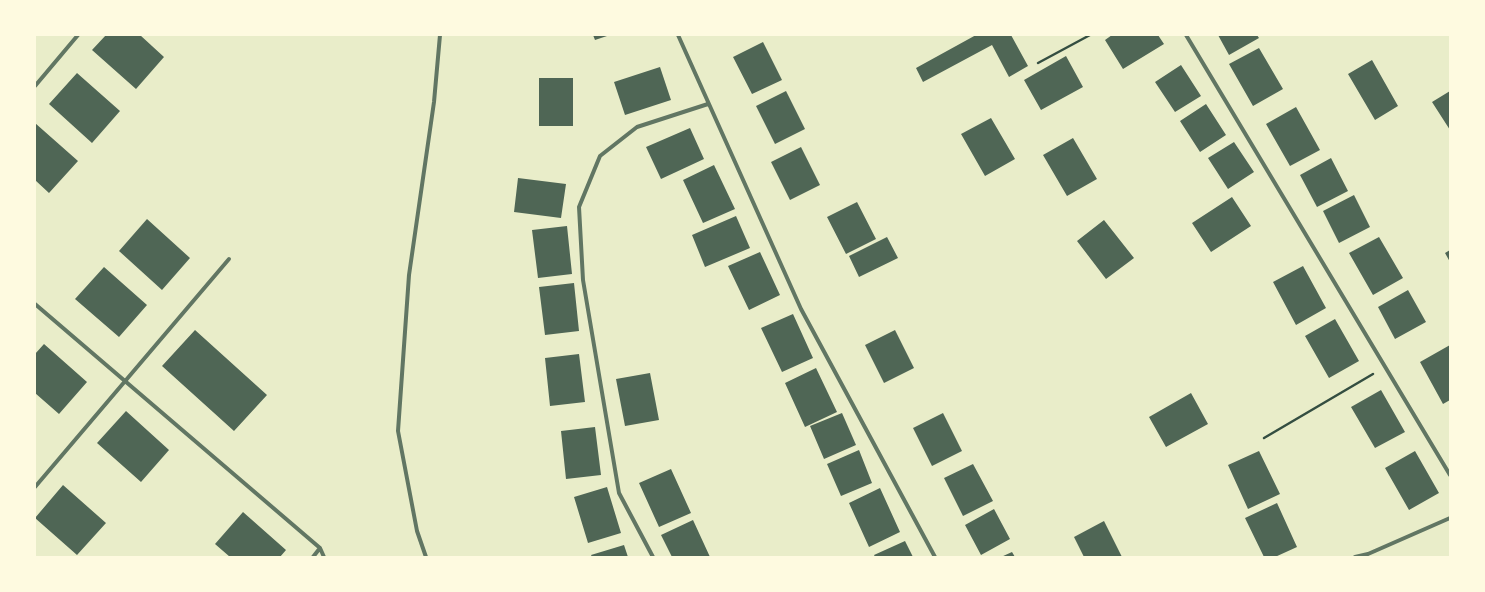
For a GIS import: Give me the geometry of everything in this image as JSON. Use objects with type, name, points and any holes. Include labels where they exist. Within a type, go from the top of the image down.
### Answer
[{"type":"street","points":[[35,86],[78,35]]},
{"type":"street","points":[[426,557],[417,531],[398,431],[409,275],[434,102],[440,35]]},
{"type":"street","points":[[678,35],[801,309],[935,557]]},
{"type":"street","points":[[1186,35],[1450,476]]},
{"type":"street","points":[[653,557],[619,493],[583,280],[580,207],[600,156],[637,127],[708,104]]},
{"type":"street","points":[[35,487],[229,259]]},
{"type":"street","points":[[35,304],[320,548],[324,557]]},
{"type":"street","points":[[1355,557],[1368,554],[1450,518]]},
{"type":"street","points":[[313,557],[320,548]]},
{"type":"path","points":[[1038,63],[1090,35]]},
{"type":"path","points":[[1264,438],[1384,367]]},
{"type":"building","points":[[106,35],[140,35],[164,57],[136,89],[92,50]]},
{"type":"building","points":[[593,35],[610,35],[595,40]]},
{"type":"building","points":[[976,35],[1011,35],[1028,66],[1009,77],[992,45],[923,82],[916,68]]},
{"type":"building","points":[[1112,35],[1158,35],[1164,44],[1123,69],[1105,40]]},
{"type":"building","points":[[1218,35],[1257,35],[1259,38],[1229,55]]},
{"type":"building","points":[[763,42],[782,80],[752,94],[733,57]]},
{"type":"building","points":[[1259,48],[1283,89],[1253,106],[1229,64]]},
{"type":"building","points":[[1066,56],[1083,87],[1041,110],[1024,80]]},
{"type":"building","points":[[1372,60],[1398,106],[1375,120],[1348,74]]},
{"type":"building","points":[[1181,65],[1201,96],[1175,112],[1155,82]]},
{"type":"building","points":[[660,67],[671,100],[625,115],[614,82]]},
{"type":"building","points":[[77,73],[120,111],[92,143],[49,104]]},
{"type":"building","points":[[539,78],[573,78],[573,126],[539,126]]},
{"type":"building","points":[[786,91],[805,129],[775,144],[756,106]]},
{"type":"building","points":[[1450,91],[1450,130],[1432,102]]},
{"type":"building","points":[[1206,104],[1226,135],[1200,152],[1180,121]]},
{"type":"building","points":[[1296,107],[1320,150],[1290,166],[1266,124]]},
{"type":"building","points":[[991,118],[1015,159],[985,176],[961,134]]},
{"type":"building","points":[[35,123],[78,161],[49,193],[35,180]]},
{"type":"building","points":[[690,128],[704,159],[661,179],[646,147]]},
{"type":"building","points":[[1073,138],[1097,179],[1067,196],[1043,155]]},
{"type":"building","points":[[1234,142],[1254,172],[1228,189],[1208,158]]},
{"type":"building","points":[[801,147],[820,185],[790,200],[771,162]]},
{"type":"building","points":[[1331,158],[1348,191],[1317,207],[1300,175]]},
{"type":"building","points":[[714,165],[735,209],[703,223],[683,180]]},
{"type":"building","points":[[518,178],[566,184],[561,218],[514,212]]},
{"type":"building","points":[[1354,195],[1370,227],[1339,243],[1323,211]]},
{"type":"building","points":[[1232,197],[1251,226],[1211,252],[1192,223]]},
{"type":"building","points":[[857,202],[876,239],[846,254],[827,217]]},
{"type":"building","points":[[736,216],[750,248],[705,267],[692,235]]},
{"type":"building","points":[[147,219],[190,258],[162,290],[119,251]]},
{"type":"building","points":[[1104,220],[1134,258],[1106,279],[1077,241]]},
{"type":"building","points":[[567,226],[572,274],[538,278],[532,230]]},
{"type":"building","points":[[887,237],[898,258],[859,277],[849,256]]},
{"type":"building","points":[[1379,237],[1403,278],[1373,295],[1349,253]]},
{"type":"building","points":[[1450,250],[1450,262],[1445,253]]},
{"type":"building","points":[[760,252],[780,295],[749,310],[728,266]]},
{"type":"building","points":[[1303,266],[1326,308],[1296,325],[1273,282]]},
{"type":"building","points":[[104,267],[147,305],[119,337],[75,299]]},
{"type":"building","points":[[574,283],[579,331],[545,335],[539,287]]},
{"type":"building","points":[[1408,290],[1426,322],[1395,339],[1378,307]]},
{"type":"building","points":[[793,314],[813,358],[782,372],[761,328]]},
{"type":"building","points":[[1335,319],[1359,361],[1329,378],[1305,336]]},
{"type":"building","points":[[195,330],[267,395],[234,431],[162,366]]},
{"type":"building","points":[[895,330],[914,368],[884,383],[865,345]]},
{"type":"building","points":[[44,344],[87,382],[59,414],[35,393],[35,354]]},
{"type":"building","points":[[1450,345],[1450,400],[1443,404],[1420,362]]},
{"type":"building","points":[[579,354],[585,402],[550,406],[545,358]]},
{"type":"building","points":[[816,368],[837,412],[805,427],[785,383]]},
{"type":"building","points":[[650,373],[659,420],[625,426],[616,379]]},
{"type":"building","points":[[1381,390],[1405,432],[1375,448],[1351,407]]},
{"type":"building","points":[[1191,393],[1208,424],[1166,447],[1149,417]]},
{"type":"building","points":[[126,411],[169,450],[141,482],[97,443]]},
{"type":"building","points":[[842,413],[856,445],[824,459],[810,426]]},
{"type":"building","points":[[943,413],[962,451],[932,466],[913,428]]},
{"type":"building","points":[[595,427],[601,475],[566,479],[561,431]]},
{"type":"building","points":[[859,450],[872,483],[841,496],[827,464]]},
{"type":"building","points":[[1259,451],[1280,494],[1248,509],[1228,465]]},
{"type":"building","points":[[1415,451],[1439,493],[1409,510],[1385,468]]},
{"type":"building","points":[[973,464],[993,501],[963,516],[944,478]]},
{"type":"building","points":[[671,469],[691,513],[659,527],[639,483]]},
{"type":"building","points":[[63,485],[106,523],[77,555],[35,518]]},
{"type":"building","points":[[607,487],[621,533],[588,543],[574,497]]},
{"type":"building","points":[[880,488],[900,532],[869,547],[849,503]]},
{"type":"building","points":[[1277,503],[1297,547],[1275,557],[1264,557],[1245,518]]},
{"type":"building","points":[[994,509],[1010,539],[981,555],[965,525]]},
{"type":"building","points":[[243,512],[286,550],[280,557],[230,557],[215,544]]},
{"type":"building","points":[[693,520],[710,557],[672,557],[661,535]]},
{"type":"building","points":[[1104,521],[1122,557],[1084,557],[1074,537]]},
{"type":"building","points":[[905,541],[913,557],[875,557],[874,555]]},
{"type":"building","points":[[624,545],[628,557],[592,557],[591,555]]},
{"type":"building","points":[[1012,552],[1015,557],[1001,557]]}]
